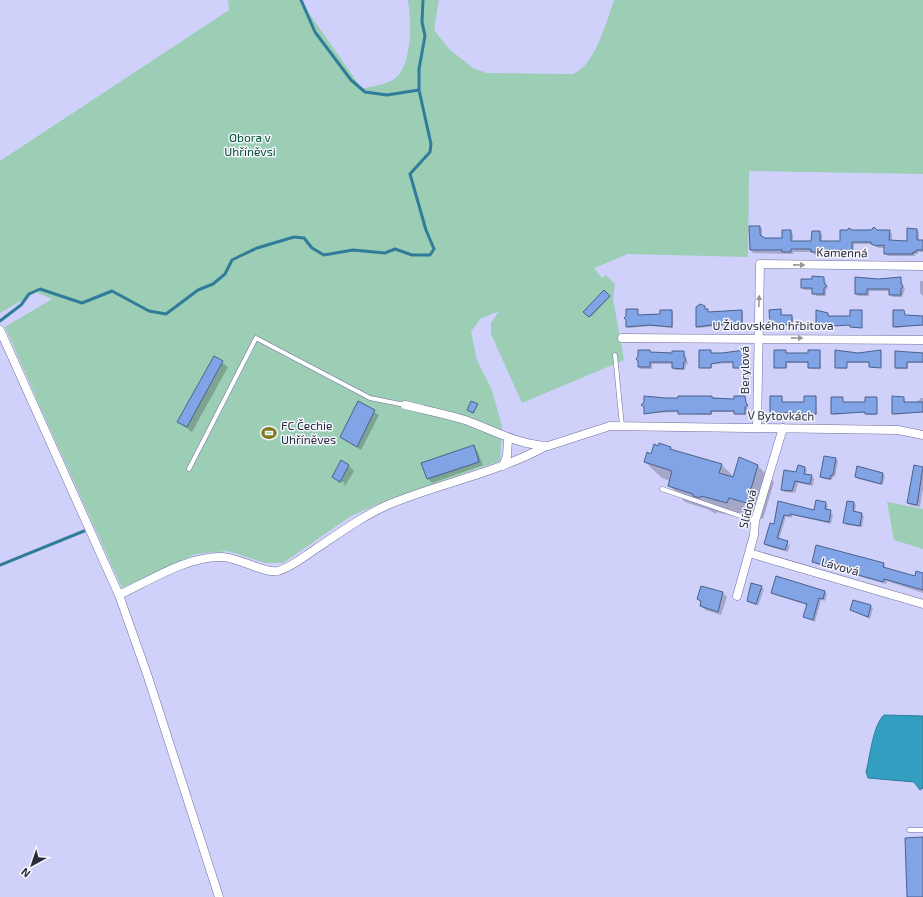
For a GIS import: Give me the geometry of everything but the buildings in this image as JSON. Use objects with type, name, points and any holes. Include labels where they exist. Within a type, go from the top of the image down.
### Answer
[{"type":"street","name":"Kamenná","points":[[760,264],[923,266]]},
{"type":"street","name":"Berylová","points":[[757,428],[760,264]]},
{"type":"street","points":[[0,331],[119,596],[148,677],[219,897]]},
{"type":"street","name":"U Židovského hřbitova","points":[[622,338],[923,340]]},
{"type":"street","points":[[405,405],[463,420],[508,439],[538,446],[548,446]]},
{"type":"street","name":"V Bytovkách","points":[[119,596],[192,561],[211,558],[240,560],[264,570],[277,571],[291,565],[356,521],[390,504],[503,466],[548,446],[610,426],[898,430],[923,435]]},
{"type":"street","name":"Slídová","points":[[737,596],[749,553],[755,521],[783,428]]},
{"type":"street","points":[[503,466],[507,456],[508,439]]},
{"type":"street","name":"Lávová","points":[[749,553],[923,604]]},
{"type":"lane","points":[[189,469],[256,338],[370,398],[405,405]]},
{"type":"lane","points":[[615,355],[622,426]]},
{"type":"lane","points":[[662,489],[755,521]]},
{"type":"lane","points":[[910,830],[923,830]]},
{"type":"green space","name":"Obora v Uhříněvsi","points":[[228,0],[300,0],[362,89],[387,83],[394,79],[400,73],[405,64],[408,54],[410,30],[408,0],[439,0],[434,30],[449,49],[473,68],[487,73],[573,74],[588,62],[594,52],[604,30],[614,0],[923,0],[923,174],[749,171],[748,257],[628,254],[594,268],[602,278],[606,275],[615,284],[613,299],[624,360],[522,403],[491,334],[491,323],[499,311],[480,319],[471,332],[477,360],[492,390],[502,426],[500,461],[390,499],[351,516],[283,563],[265,563],[228,551],[196,554],[122,588],[38,402],[36,401],[36,397],[5,327],[52,299],[36,292],[0,313],[0,161],[229,10]]},
{"type":"green space","points":[[887,502],[923,509],[923,549],[894,540]]},
{"type":"water","points":[[884,715],[923,716],[923,788],[920,790],[914,782],[868,778],[866,772],[872,742],[877,726]]},
{"type":"waterway","points":[[301,0],[315,32],[351,80],[365,92],[387,95],[419,90]]},
{"type":"waterway","points":[[0,321],[21,305],[29,294],[40,289],[82,303],[112,291],[149,311],[166,314],[198,290],[213,284],[225,274],[232,260],[257,248],[294,237],[304,238],[312,248],[324,255],[353,250],[385,253],[395,249],[412,255],[430,255],[434,249],[426,230],[410,174],[430,152],[431,144],[419,90],[419,69],[425,36],[422,22],[423,0]]},
{"type":"waterway","points":[[0,565],[84,531]]},
{"type":"place","name":"FC Čechie Uhříněves","points":[[269,433]]}]
